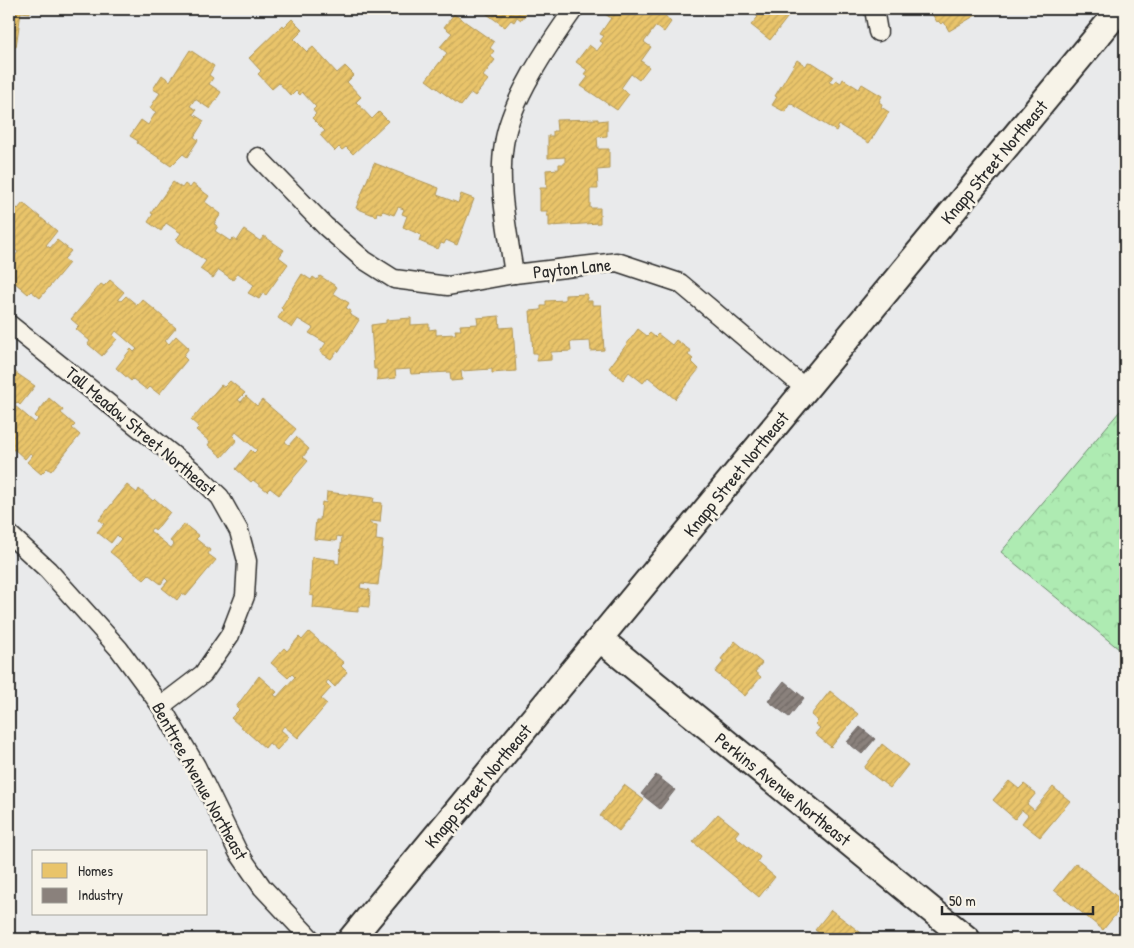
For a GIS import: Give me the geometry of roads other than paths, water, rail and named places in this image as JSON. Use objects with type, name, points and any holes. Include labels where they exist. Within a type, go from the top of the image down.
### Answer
[{"type":"main road","name":"Knapp Street Northeast","points":[[351,939],[1120,9]]},
{"type":"main road","name":"Perkins Avenue Northeast","points":[[600,639],[967,939]]},
{"type":"street","points":[[514,274],[502,184],[504,144],[511,116],[526,86],[574,9]]},
{"type":"street","points":[[874,9],[878,32]]},
{"type":"street","name":"Payton Lane","points":[[258,157],[341,240],[364,260],[394,279],[448,286],[514,274],[618,262],[680,283],[806,389]]},
{"type":"street","name":"Tall Meadow Street Northeast","points":[[9,324],[193,471],[220,497],[239,532],[247,561],[245,596],[230,634],[203,674],[161,706]]},
{"type":"street","name":"Benttree Avenue Northeast","points":[[9,534],[48,570],[119,649],[161,706],[196,766],[238,852],[262,887],[311,939]]}]
